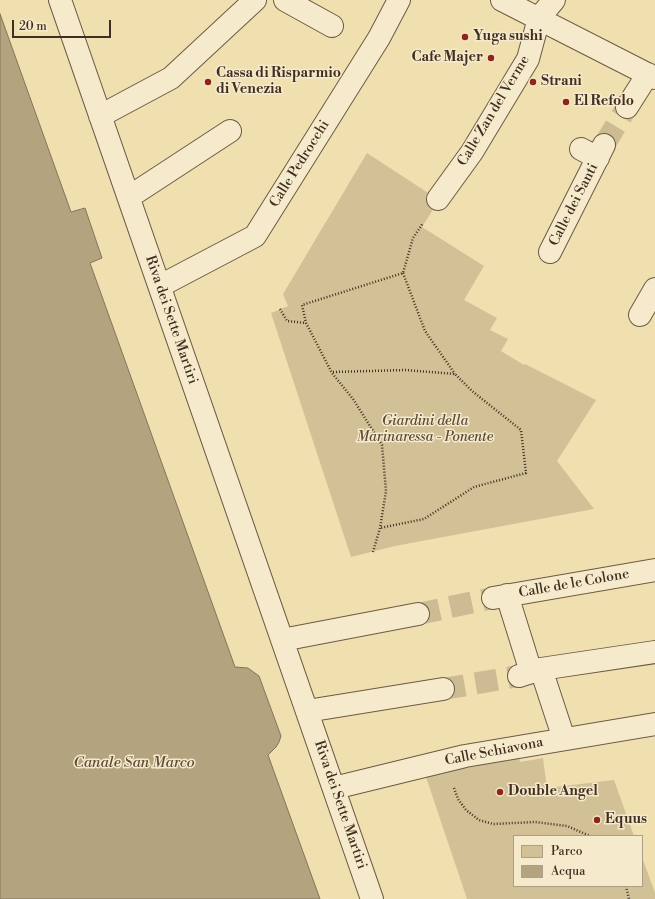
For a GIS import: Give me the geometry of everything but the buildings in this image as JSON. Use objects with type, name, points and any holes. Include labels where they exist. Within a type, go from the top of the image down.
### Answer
[{"type":"street","name":"Riva dei Sette Martiri","points":[[60,0],[372,899]]},
{"type":"street","points":[[100,116],[171,78],[255,0]]},
{"type":"street","points":[[285,0],[332,26]]},
{"type":"street","name":"Calle Pedrocchi","points":[[160,286],[255,236],[379,38],[399,0]]},
{"type":"street","points":[[502,0],[651,76],[627,107]]},
{"type":"street","points":[[539,18],[554,0]]},
{"type":"street","name":"Calle Zan del Verme","points":[[438,199],[472,152],[528,59],[539,18]]},
{"type":"street","points":[[129,197],[230,131]]},
{"type":"street","name":"Calle dei Santi","points":[[550,252],[594,151]]},
{"type":"street","points":[[640,315],[655,289]]},
{"type":"street","name":"Calle de le Colone","points":[[530,673],[500,597],[655,570]]},
{"type":"street","points":[[282,640],[418,614]]},
{"type":"street","points":[[564,739],[530,673],[655,652]]},
{"type":"street","points":[[307,711],[443,689]]},
{"type":"street","name":"Calle Schiavona","points":[[334,788],[466,756],[655,724]]},
{"type":"path","points":[[380,528],[424,519],[474,487],[526,473],[521,430],[472,391],[455,374],[425,331],[403,273],[413,238],[438,199]]},
{"type":"path","points":[[373,552],[380,528],[386,491],[382,445],[353,399],[332,372],[306,323],[302,305],[403,273]]},
{"type":"path","points":[[280,310],[287,321],[306,323]]},
{"type":"path","points":[[332,372],[406,370],[455,374]]},
{"type":"path","points":[[444,762],[449,771],[458,799],[466,810],[479,820],[494,824],[535,822],[567,826],[588,835]]},
{"type":"path","points":[[626,887],[629,899]]},
{"type":"green space","name":"Giardini della Marinaressa - Ponente","points":[[367,153],[439,200],[422,227],[484,266],[464,300],[497,318],[490,330],[508,339],[501,351],[524,365],[525,364],[596,400],[557,461],[594,509],[395,546],[351,557],[271,313],[288,306],[283,294]]},
{"type":"green space","points":[[519,753],[520,762],[543,758],[547,788],[614,780],[634,835],[513,835],[513,887],[643,887],[643,860],[655,893],[655,899],[467,899],[426,777]]},
{"type":"water","name":"Canale San Marco","points":[[0,14],[71,212],[85,208],[102,258],[90,263],[235,667],[248,668],[259,676],[281,736],[276,747],[268,755],[320,899],[0,899]]},
{"type":"tunnel","points":[[604,145],[627,107]]},
{"type":"tunnel","points":[[418,614],[493,598]]},
{"type":"tunnel","points":[[443,689],[519,676]]},
{"type":"place","name":"Yuga sushi","points":[[465,37]]},
{"type":"place","name":"Cafe Majer","points":[[491,58]]},
{"type":"place","name":"Cassa di Risparmio di Venezia","points":[[208,82]]},
{"type":"place","name":"Strani","points":[[533,82]]},
{"type":"place","name":"El Refolo","points":[[566,102]]},
{"type":"place","name":"Double Angel","points":[[500,792]]},
{"type":"place","name":"Equus","points":[[597,820]]}]
